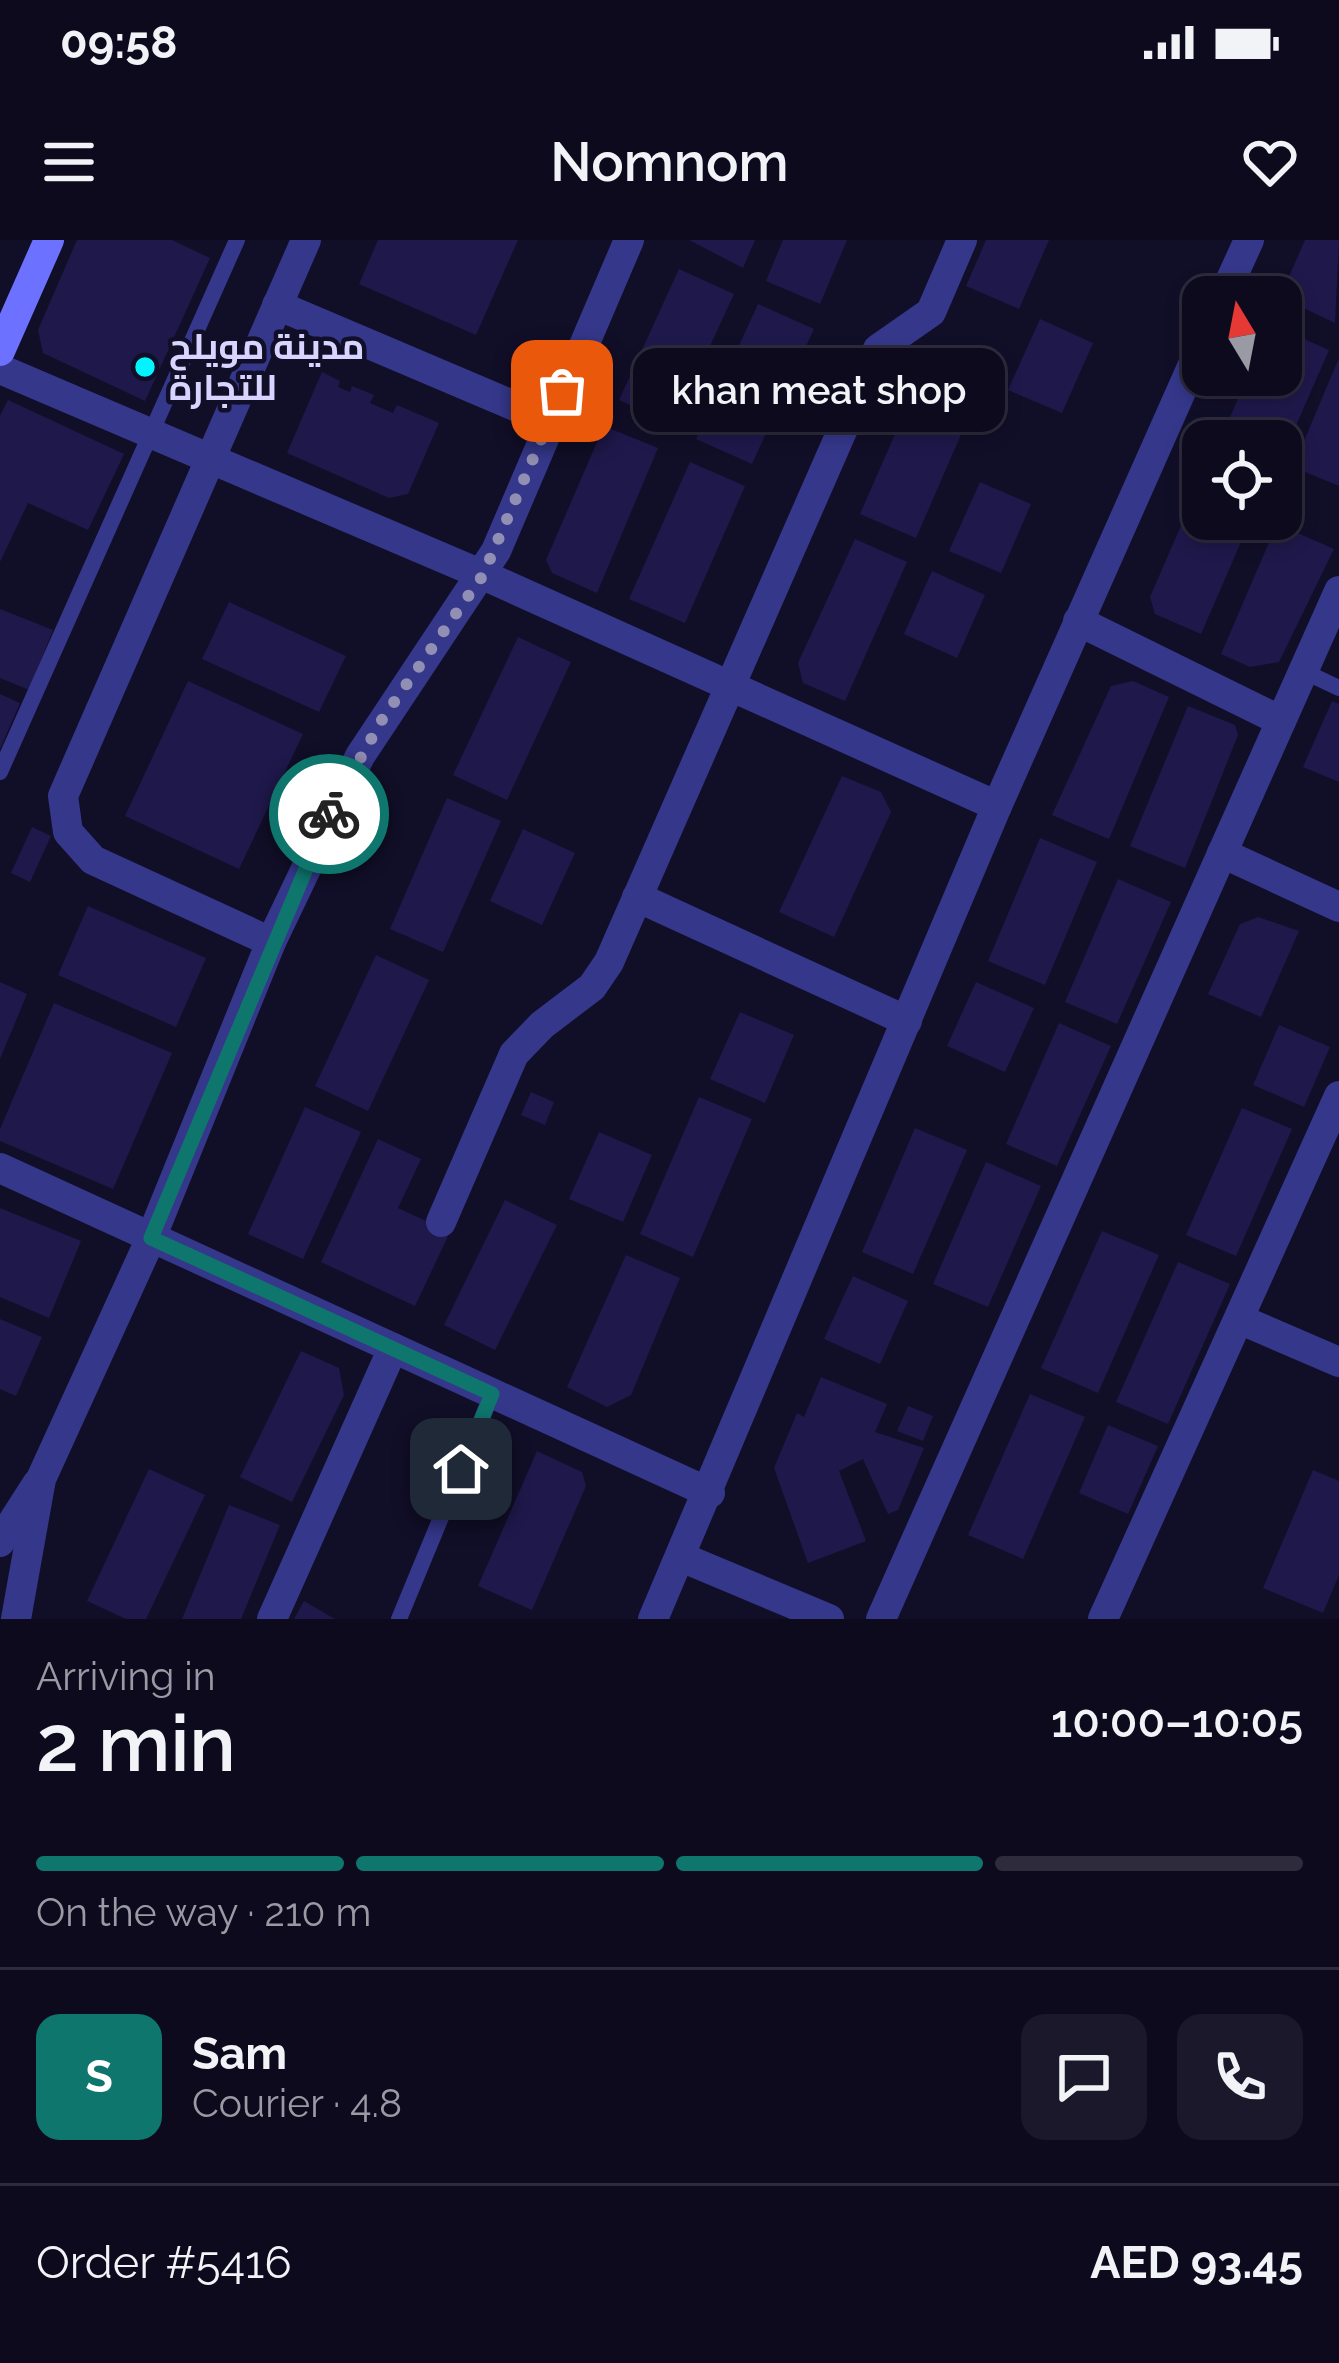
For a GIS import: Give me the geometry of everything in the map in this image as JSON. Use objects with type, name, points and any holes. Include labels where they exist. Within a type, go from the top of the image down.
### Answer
[{"type":"main road","points":[[0,351],[49,240]]},
{"type":"street","points":[[271,942],[93,860],[78,849],[62,814],[68,777],[306,240]]},
{"type":"street","points":[[0,1542],[40,1479],[151,1238],[271,942],[360,756],[483,575],[629,240]]},
{"type":"street","points":[[441,1222],[514,1054],[602,976],[878,350],[931,312],[962,240]]},
{"type":"street","points":[[1233,276],[1249,240]]},
{"type":"street","points":[[278,304],[550,421]]},
{"type":"street","points":[[0,369],[483,575],[997,806]]},
{"type":"street","points":[[653,1619],[997,806],[1182,389]]},
{"type":"street","points":[[881,1619],[1339,591]]},
{"type":"street","points":[[1078,621],[1281,721]]},
{"type":"street","points":[[1222,853],[1339,907]]},
{"type":"street","points":[[638,897],[908,1021]]},
{"type":"street","points":[[1103,1619],[1339,1096]]},
{"type":"street","points":[[0,1168],[710,1493]]},
{"type":"street","points":[[1238,1319],[1339,1362]]},
{"type":"street","points":[[272,1619],[393,1348]]},
{"type":"street","points":[[16,1619],[40,1479]]},
{"type":"street","points":[[681,1557],[783,1610],[829,1619]]},
{"type":"lane","points":[[0,772],[237,240]]},
{"type":"lane","points":[[1303,671],[1339,688]]},
{"type":"lane","points":[[399,1619],[492,1394]]},
{"type":"building","points":[[77,240],[172,240],[210,258],[145,401],[43,353],[38,330]]},
{"type":"building","points":[[378,240],[518,240],[476,335],[359,284]]},
{"type":"building","points":[[689,240],[755,240],[743,268]]},
{"type":"building","points":[[783,240],[847,240],[820,304],[766,281]]},
{"type":"building","points":[[986,240],[1049,240],[1019,309],[966,286]]},
{"type":"building","points":[[1305,240],[1339,240],[1335,323],[1302,307],[1302,276],[1289,276]]},
{"type":"building","points":[[679,269],[734,294],[674,424],[619,400]]},
{"type":"building","points":[[758,304],[814,329],[752,464],[696,439]]},
{"type":"building","points":[[1040,319],[1093,343],[1062,413],[1008,390]]},
{"type":"building","points":[[1302,338],[1329,350],[1298,420],[1229,420],[1239,396],[1302,396]]},
{"type":"building","points":[[1339,358],[1339,486],[1302,471],[1302,446]]},
{"type":"building","points":[[322,372],[340,381],[338,387],[350,392],[352,386],[374,395],[370,403],[393,413],[397,405],[439,423],[408,494],[389,498],[287,453]]},
{"type":"building","points":[[921,375],[976,400],[916,538],[860,514]]},
{"type":"building","points":[[8,400],[124,454],[88,530],[28,503],[0,562],[0,416]]},
{"type":"building","points":[[604,426],[658,448],[597,593],[552,573],[546,560]]},
{"type":"building","points":[[690,462],[745,486],[685,623],[629,599]]},
{"type":"building","points":[[980,482],[1031,504],[1001,573],[949,551]]},
{"type":"building","points":[[1182,523],[1182,540],[1242,540],[1201,634],[1155,614],[1150,597]]},
{"type":"building","points":[[1302,535],[1334,549],[1279,662],[1250,667],[1221,654],[1270,540],[1302,540]]},
{"type":"building","points":[[855,539],[907,562],[845,701],[803,683],[798,663]]},
{"type":"building","points":[[932,571],[985,595],[957,658],[904,634]]},
{"type":"building","points":[[229,602],[346,656],[319,712],[202,659]]},
{"type":"building","points":[[0,609],[53,630],[29,690],[0,678]]},
{"type":"building","points":[[518,637],[571,662],[507,800],[453,775]]},
{"type":"building","points":[[188,681],[303,734],[239,869],[125,816]]},
{"type":"building","points":[[1133,681],[1169,697],[1109,839],[1052,815],[1111,686]]},
{"type":"building","points":[[0,694],[20,703],[0,749]]},
{"type":"building","points":[[1332,701],[1339,704],[1339,782],[1303,767]]},
{"type":"building","points":[[1188,706],[1235,725],[1238,735],[1185,868],[1130,846]]},
{"type":"building","points":[[842,776],[881,792],[891,812],[834,937],[779,912]]},
{"type":"building","points":[[447,798],[501,821],[443,952],[390,929]]},
{"type":"building","points":[[32,827],[51,836],[30,882],[11,873]]},
{"type":"building","points":[[523,829],[575,853],[542,925],[490,901]]},
{"type":"building","points":[[1040,838],[1097,862],[1045,985],[988,961]]},
{"type":"building","points":[[1118,879],[1171,902],[1117,1024],[1065,1002]]},
{"type":"building","points":[[88,906],[206,958],[176,1027],[58,975]]},
{"type":"building","points":[[1258,917],[1299,931],[1261,1017],[1208,994],[1240,924]]},
{"type":"building","points":[[376,955],[429,980],[368,1111],[315,1086]]},
{"type":"building","points":[[0,982],[27,994],[0,1059]]},
{"type":"building","points":[[976,982],[1034,1008],[1005,1072],[947,1046]]},
{"type":"building","points":[[54,1003],[172,1053],[113,1189],[0,1141],[0,1129]]},
{"type":"building","points":[[740,1012],[794,1035],[765,1103],[710,1079]]},
{"type":"building","points":[[1059,1023],[1111,1046],[1057,1166],[1006,1144]]},
{"type":"building","points":[[1279,1025],[1330,1047],[1304,1107],[1253,1085]]},
{"type":"building","points":[[531,1092],[554,1102],[545,1125],[521,1115]]},
{"type":"building","points":[[699,1097],[752,1119],[693,1257],[640,1234]]},
{"type":"building","points":[[305,1107],[361,1132],[303,1259],[248,1234]]},
{"type":"building","points":[[1242,1108],[1292,1129],[1236,1256],[1186,1235]]},
{"type":"building","points":[[915,1128],[967,1150],[913,1274],[862,1252]]},
{"type":"building","points":[[599,1132],[652,1155],[623,1222],[569,1199]]},
{"type":"building","points":[[378,1139],[421,1159],[398,1208],[450,1232],[415,1306],[321,1262]]},
{"type":"building","points":[[986,1162],[1041,1186],[988,1307],[933,1284]]},
{"type":"building","points":[[505,1200],[557,1225],[495,1350],[444,1325]]},
{"type":"building","points":[[0,1208],[81,1241],[49,1318],[0,1297]]},
{"type":"building","points":[[1102,1231],[1159,1255],[1098,1393],[1041,1368]]},
{"type":"building","points":[[626,1255],[680,1278],[631,1395],[607,1407],[567,1387]]},
{"type":"building","points":[[1178,1262],[1230,1284],[1168,1424],[1116,1402]]},
{"type":"building","points":[[853,1276],[908,1301],[880,1364],[824,1339]]},
{"type":"building","points":[[0,1319],[42,1337],[16,1396],[0,1389]]},
{"type":"building","points":[[301,1351],[339,1368],[344,1395],[292,1502],[240,1477]]},
{"type":"building","points":[[821,1377],[887,1404],[875,1432],[924,1448],[898,1510],[888,1514],[863,1459],[839,1471],[866,1541],[808,1563],[774,1468],[797,1413],[804,1417]]},
{"type":"building","points":[[1030,1394],[1085,1417],[1023,1559],[968,1535]]},
{"type":"building","points":[[908,1406],[933,1416],[923,1441],[897,1431]]},
{"type":"building","points":[[1108,1425],[1158,1446],[1128,1514],[1079,1493]]},
{"type":"building","points":[[537,1451],[582,1472],[586,1486],[532,1610],[478,1586]]},
{"type":"building","points":[[149,1469],[205,1495],[146,1619],[126,1619],[87,1601]]},
{"type":"building","points":[[1313,1470],[1339,1481],[1339,1575],[1323,1613],[1263,1588]]},
{"type":"building","points":[[229,1505],[280,1525],[241,1619],[182,1619]]},
{"type":"building","points":[[304,1601],[335,1619],[294,1619]]},
{"type":"way so far","points":[[329,814],[383,718],[483,575],[562,391]]},
{"type":"place","name":"مدينة مويلح للتجارة","points":[[145,367]]},
{"type":"place","name":"khan meat shop","points":[[562,391]]},
{"type":"route","points":[[329,814],[271,942],[151,1238],[492,1394],[461,1469]]}]
